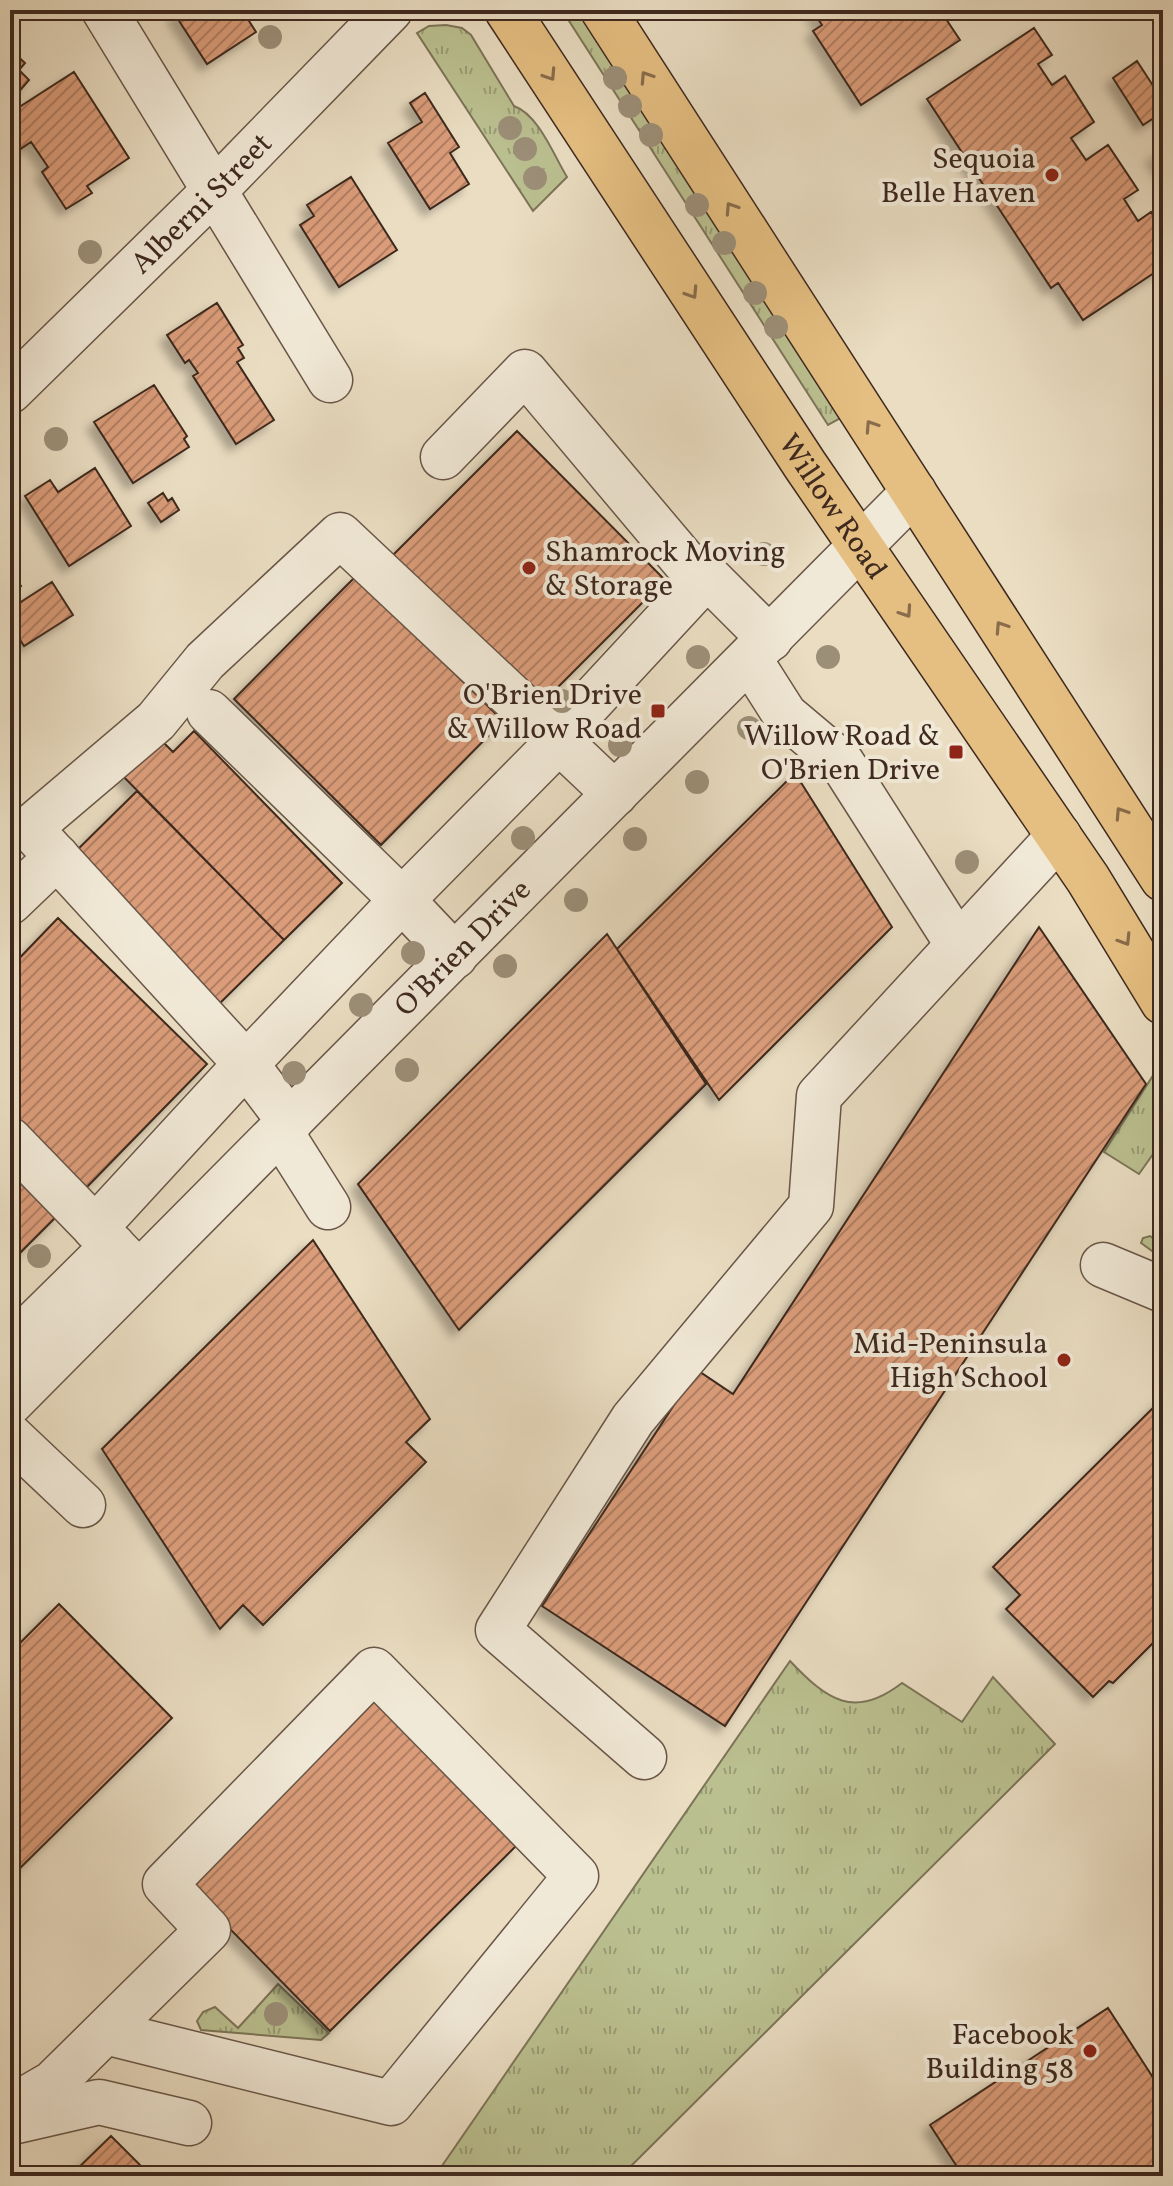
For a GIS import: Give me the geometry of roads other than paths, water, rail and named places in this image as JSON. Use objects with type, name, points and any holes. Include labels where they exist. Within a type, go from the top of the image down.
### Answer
[{"type":"main road","name":"Willow Road","points":[[507,10],[862,547],[1059,836],[1163,1002]]},
{"type":"main road","points":[[603,10],[1163,879]]},
{"type":"street","points":[[104,10],[330,380]]},
{"type":"street","name":"Alberni Street","points":[[10,391],[216,189],[390,10]]},
{"type":"street","points":[[443,457],[525,372],[684,561],[707,576],[760,650],[785,715],[842,763],[958,945]]},
{"type":"street","name":"O'Brien Drive","points":[[10,1403],[40,1372],[116,1249],[285,1126],[914,492]]},
{"type":"street","points":[[328,1207],[285,1126],[246,1064],[30,828],[156,721],[205,661],[340,535],[570,726],[615,794]]},
{"type":"street","points":[[10,1140],[116,1249],[246,1064],[570,726],[707,576]]},
{"type":"street","points":[[209,712],[402,900],[455,956]]},
{"type":"street","points":[[644,1757],[498,1630],[633,1419],[811,1206],[819,1096],[1059,836]]},
{"type":"street","points":[[10,902],[57,857]]},
{"type":"street","points":[[1103,1265],[1163,1290]]},
{"type":"street","points":[[10,1436],[83,1505]]},
{"type":"street","points":[[10,2108],[53,2083],[208,1930],[165,1884],[374,1670],[576,1876],[391,2103],[105,2032]]},
{"type":"street","points":[[10,2122],[99,2102],[189,2123]]},
{"type":"place","name":"Sequoia Belle Haven","points":[[1052,175]]},
{"type":"place","name":"Shamrock Moving & Storage","points":[[529,568]]},
{"type":"place","name":"O'Brien Drive & Willow Road","points":[[658,711]]},
{"type":"place","name":"Willow Road & O'Brien Drive","points":[[956,752]]},
{"type":"place","name":"Mid-Peninsula High School","points":[[1064,1360]]},
{"type":"place","name":"Facebook Building 58","points":[[1090,2051]]}]
